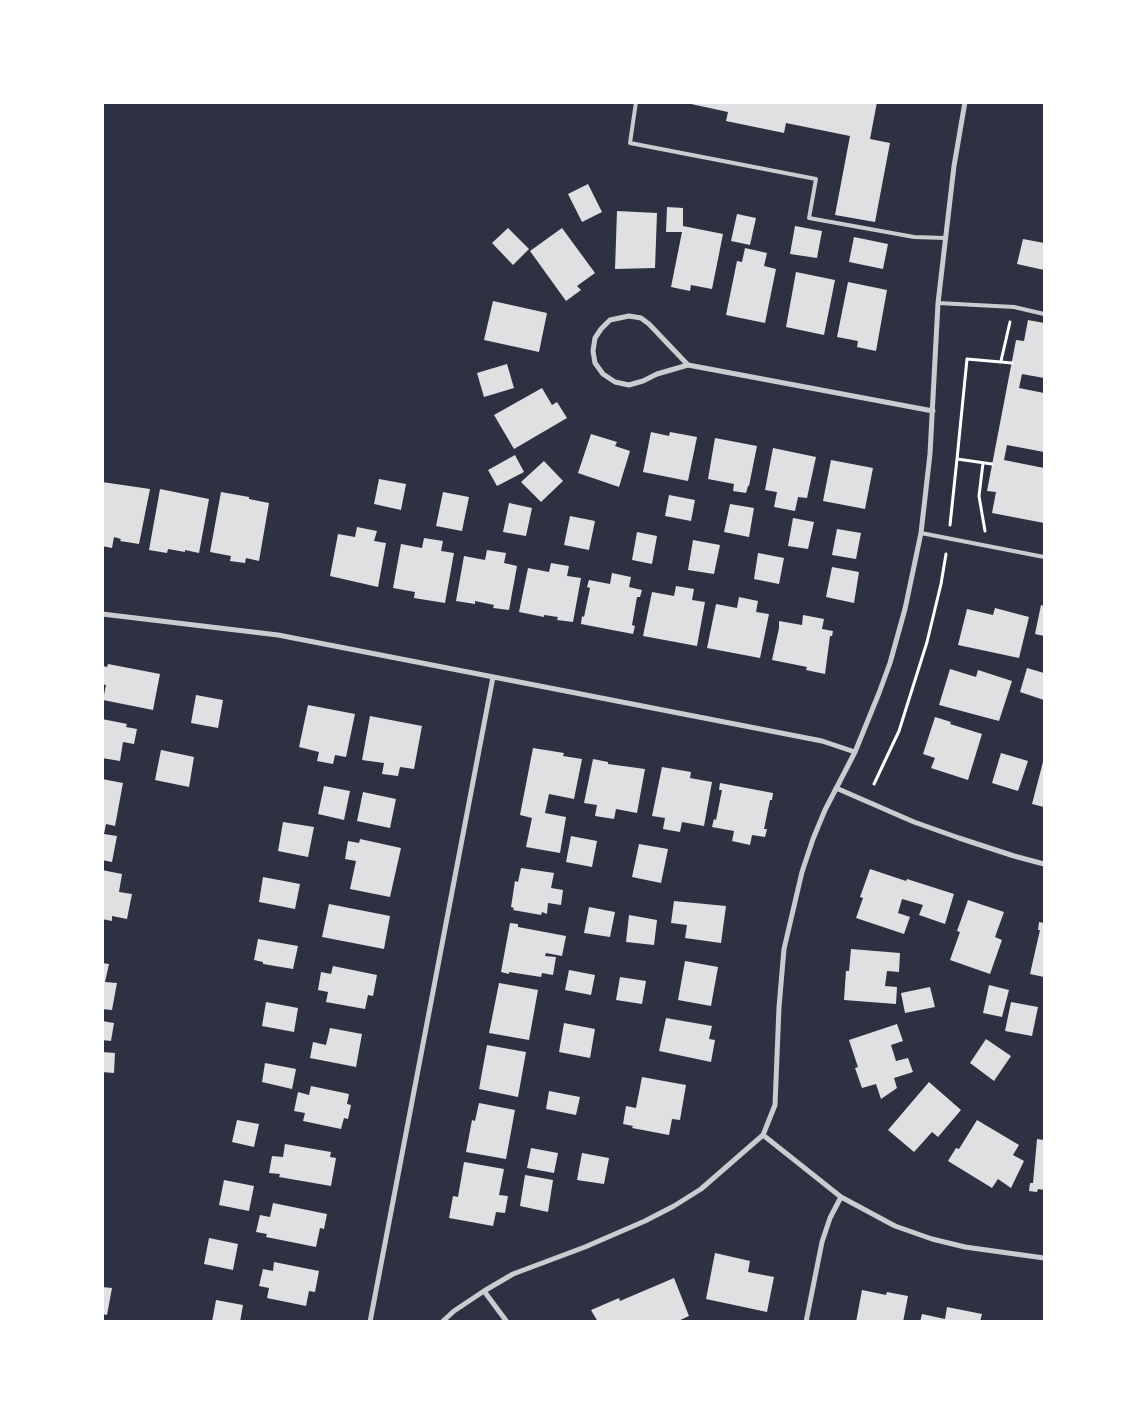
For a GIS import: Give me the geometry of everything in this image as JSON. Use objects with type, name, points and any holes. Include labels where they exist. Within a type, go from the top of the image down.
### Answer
[{"type":"street","points":[[442,1322],[484,1291],[513,1274],[602,1240],[674,1206],[701,1189],[763,1135],[775,1105],[779,1007],[784,949],[802,872],[813,839],[879,694],[905,609],[921,533],[930,454],[938,303],[954,166],[965,102]]},
{"type":"street","points":[[688,364],[641,318],[629,316],[610,320],[595,338],[593,351],[595,363],[603,374],[615,382],[629,385],[688,364],[933,411]]},
{"type":"street","points":[[102,614],[278,635],[822,741],[854,752]]},
{"type":"street","points":[[370,1322],[493,676]]},
{"type":"street","points":[[836,788],[914,822],[1014,856],[1044,864]]},
{"type":"street","points":[[763,1135],[841,1197],[895,1226],[932,1239],[965,1247],[1044,1258]]},
{"type":"street","points":[[806,1322],[822,1242],[830,1218],[841,1197]]},
{"type":"street","points":[[484,1291],[507,1322]]},
{"type":"lane","points":[[636,102],[630,143],[816,179],[809,218],[914,237],[945,238]]},
{"type":"lane","points":[[938,303],[1014,307],[1044,314]]},
{"type":"lane","points":[[921,533],[1044,557]]},
{"type":"path","points":[[1001,361],[1014,307]]},
{"type":"path","points":[[874,784],[898,731],[927,642],[941,584],[948,538],[967,358],[1012,363]]},
{"type":"path","points":[[957,459],[992,464]]},
{"type":"path","points":[[983,462],[978,496],[987,546]]},
{"type":"building","points":[[682,102],[877,102],[870,139],[890,143],[875,222],[835,215],[850,136],[786,123],[784,133],[726,121],[728,112]]},
{"type":"building","points":[[588,184],[602,212],[582,222],[568,194]]},
{"type":"building","points":[[667,207],[683,208],[683,226],[723,234],[712,289],[691,285],[690,291],[671,287],[682,232],[666,232]]},
{"type":"building","points":[[617,211],[657,213],[655,268],[615,269]]},
{"type":"building","points":[[737,214],[756,218],[750,245],[731,241]]},
{"type":"building","points":[[795,226],[822,231],[817,258],[790,254]]},
{"type":"building","points":[[508,228],[529,249],[513,265],[492,243]]},
{"type":"building","points":[[562,228],[595,273],[577,286],[581,290],[566,301],[530,251]]},
{"type":"building","points":[[854,237],[888,244],[883,269],[849,262]]},
{"type":"building","points":[[1023,239],[1044,243],[1044,270],[1017,264]]},
{"type":"building","points":[[745,248],[767,253],[764,266],[776,269],[765,323],[726,315],[737,261],[742,262]]},
{"type":"building","points":[[796,272],[835,280],[824,335],[786,327]]},
{"type":"building","points":[[848,282],[887,290],[876,351],[857,347],[858,341],[837,337]]},
{"type":"building","points":[[493,301],[547,313],[539,352],[484,340]]},
{"type":"building","points":[[1028,320],[1044,323],[1044,378],[1022,374],[1019,388],[1044,393],[1044,452],[1007,445],[1004,460],[1044,468],[1044,523],[992,513],[996,492],[987,491],[1016,340],[1024,341]]},
{"type":"building","points":[[507,364],[514,388],[484,397],[477,373]]},
{"type":"building","points":[[542,388],[552,405],[557,402],[567,418],[514,449],[494,415]]},
{"type":"building","points":[[651,432],[669,436],[670,432],[697,437],[688,481],[643,472]]},
{"type":"building","points":[[591,434],[617,442],[615,446],[630,451],[619,487],[578,473]]},
{"type":"building","points":[[715,438],[757,446],[746,493],[733,491],[734,484],[708,479]]},
{"type":"building","points":[[773,448],[816,457],[807,498],[798,497],[795,511],[774,507],[777,492],[765,490]]},
{"type":"building","points":[[515,455],[524,472],[497,486],[488,470]]},
{"type":"building","points":[[831,460],[873,468],[865,509],[823,501]]},
{"type":"building","points":[[544,461],[563,481],[541,502],[521,482]]},
{"type":"building","points":[[379,479],[406,484],[401,510],[374,504]]},
{"type":"building","points":[[102,482],[150,489],[139,544],[120,541],[121,539],[114,537],[112,548],[102,546]]},
{"type":"building","points":[[160,489],[209,499],[199,553],[185,550],[185,552],[168,549],[167,553],[149,550]]},
{"type":"building","points":[[221,492],[269,503],[259,561],[246,558],[245,563],[230,561],[231,556],[210,552]]},
{"type":"building","points":[[443,492],[469,497],[462,531],[436,526]]},
{"type":"building","points":[[669,495],[695,500],[691,521],[665,516]]},
{"type":"building","points":[[509,503],[532,508],[526,536],[503,532]]},
{"type":"building","points":[[730,504],[754,508],[749,537],[724,532]]},
{"type":"building","points":[[570,516],[595,521],[589,550],[564,545]]},
{"type":"building","points":[[793,518],[814,522],[808,549],[788,546]]},
{"type":"building","points":[[357,527],[377,531],[374,541],[386,543],[378,587],[330,576],[338,534],[355,537]]},
{"type":"building","points":[[837,529],[861,533],[856,559],[832,555]]},
{"type":"building","points":[[637,532],[657,536],[652,564],[632,560]]},
{"type":"building","points":[[424,538],[443,541],[441,551],[454,553],[445,603],[414,598],[415,592],[393,588],[401,544],[422,548]]},
{"type":"building","points":[[693,540],[720,545],[714,574],[688,570]]},
{"type":"building","points":[[487,550],[506,553],[504,563],[517,566],[509,610],[493,608],[494,605],[475,601],[475,604],[456,601],[464,556],[485,560]]},
{"type":"building","points":[[758,553],[784,558],[779,584],[754,579]]},
{"type":"building","points":[[551,563],[569,566],[567,576],[581,578],[573,622],[557,620],[558,617],[544,615],[544,617],[519,612],[528,568],[549,572]]},
{"type":"building","points":[[832,567],[859,572],[854,603],[826,597]]},
{"type":"building","points":[[612,573],[631,577],[629,587],[642,590],[640,597],[637,597],[632,625],[635,626],[633,634],[581,624],[590,588],[587,587],[589,580],[610,584]]},
{"type":"building","points":[[676,586],[694,589],[692,600],[705,602],[697,646],[643,636],[652,592],[674,596]]},
{"type":"building","points":[[739,597],[758,601],[756,612],[769,614],[760,658],[707,648],[716,604],[737,608]]},
{"type":"building","points":[[1041,605],[1044,606],[1044,636],[1035,634]]},
{"type":"building","points":[[995,608],[1029,617],[1019,658],[958,645],[967,609],[993,615]]},
{"type":"building","points":[[803,615],[824,619],[822,629],[833,631],[832,636],[830,636],[825,674],[806,670],[807,667],[772,660],[779,621],[802,625]]},
{"type":"building","points":[[108,664],[160,674],[153,710],[103,700],[106,685],[102,684],[102,670],[103,666],[107,667]]},
{"type":"building","points":[[1027,668],[1044,673],[1044,700],[1020,692]]},
{"type":"building","points":[[950,669],[976,677],[978,670],[1012,681],[999,721],[939,705]]},
{"type":"building","points":[[196,695],[223,700],[218,728],[191,723]]},
{"type":"building","points":[[308,705],[355,714],[346,757],[335,755],[333,764],[317,761],[319,752],[299,747]]},
{"type":"building","points":[[370,716],[422,726],[414,769],[400,767],[398,776],[382,774],[384,763],[362,760]]},
{"type":"building","points":[[935,717],[982,734],[968,780],[931,768],[935,758],[923,754]]},
{"type":"building","points":[[102,719],[127,724],[126,727],[137,729],[134,744],[123,742],[120,761],[102,758]]},
{"type":"building","points":[[533,748],[564,753],[563,756],[582,759],[574,799],[549,794],[545,813],[566,817],[560,853],[526,847],[532,818],[520,815]]},
{"type":"building","points":[[161,750],[194,757],[189,787],[155,780]]},
{"type":"building","points":[[1001,753],[1028,761],[1018,791],[992,783]]},
{"type":"building","points":[[1044,758],[1044,807],[1032,804]]},
{"type":"building","points":[[593,759],[608,762],[608,764],[645,769],[637,813],[616,809],[614,819],[595,816],[597,805],[584,803]]},
{"type":"building","points":[[662,767],[691,772],[690,778],[712,782],[704,826],[682,822],[680,832],[663,829],[665,818],[652,816]]},
{"type":"building","points":[[102,779],[123,783],[115,826],[106,824],[104,834],[117,836],[112,862],[102,860]]},
{"type":"building","points":[[720,783],[773,793],[764,829],[767,829],[765,837],[752,835],[750,845],[732,841],[734,831],[712,827],[714,819],[716,820],[722,790],[719,790]]},
{"type":"building","points":[[324,786],[350,791],[344,820],[318,814]]},
{"type":"building","points":[[363,792],[396,799],[390,828],[357,821]]},
{"type":"building","points":[[283,822],[314,827],[308,857],[278,851]]},
{"type":"building","points":[[571,836],[597,841],[592,867],[566,862]]},
{"type":"building","points":[[360,839],[401,848],[390,897],[350,889],[356,861],[345,859],[348,841],[359,843]]},
{"type":"building","points":[[639,844],[668,849],[661,883],[632,877]]},
{"type":"building","points":[[521,868],[554,873],[551,888],[563,890],[561,905],[548,903],[547,914],[542,912],[541,915],[513,910],[514,908],[511,907],[515,881],[518,882]]},
{"type":"building","points":[[870,869],[954,894],[945,924],[919,915],[923,905],[902,899],[898,913],[910,917],[904,934],[856,918],[863,898],[860,897]]},
{"type":"building","points":[[102,870],[122,874],[119,892],[132,894],[127,919],[112,916],[112,921],[102,919]]},
{"type":"building","points":[[263,877],[300,884],[295,909],[259,902]]},
{"type":"building","points":[[968,900],[1004,912],[995,937],[1002,940],[990,974],[950,960],[960,932],[957,931]]},
{"type":"building","points":[[674,901],[726,906],[721,943],[685,938],[687,925],[671,923]]},
{"type":"building","points":[[329,904],[390,916],[384,949],[322,937]]},
{"type":"building","points":[[589,907],[615,912],[610,937],[584,933]]},
{"type":"building","points":[[629,915],[657,920],[654,945],[626,942]]},
{"type":"building","points":[[1039,922],[1044,923],[1044,977],[1030,974],[1040,930],[1038,930]]},
{"type":"building","points":[[510,923],[518,924],[518,927],[566,936],[562,956],[546,953],[545,956],[556,957],[553,975],[542,973],[541,977],[501,972]]},
{"type":"building","points":[[258,939],[298,946],[293,969],[263,964],[263,962],[254,960]]},
{"type":"building","points":[[851,949],[900,953],[899,972],[887,971],[885,986],[897,987],[896,1004],[844,1000],[846,971],[849,971]]},
{"type":"building","points":[[685,961],[718,967],[711,1006],[678,1000]]},
{"type":"building","points":[[102,963],[109,964],[105,982],[117,983],[112,1010],[102,1009]]},
{"type":"building","points":[[333,966],[377,975],[373,996],[368,995],[365,1009],[326,1002],[328,992],[318,990],[321,972],[331,974]]},
{"type":"building","points":[[569,970],[595,975],[591,995],[565,990]]},
{"type":"building","points":[[620,977],[646,981],[642,1004],[616,1000]]},
{"type":"building","points":[[499,983],[538,990],[529,1040],[489,1033]]},
{"type":"building","points":[[989,985],[1009,990],[1002,1017],[983,1013]]},
{"type":"building","points":[[930,987],[935,1007],[905,1013],[901,993]]},
{"type":"building","points":[[266,1002],[298,1008],[294,1032],[262,1026]]},
{"type":"building","points":[[1011,1002],[1038,1007],[1032,1036],[1005,1031]]},
{"type":"building","points":[[666,1018],[712,1026],[709,1039],[715,1040],[711,1062],[659,1051]]},
{"type":"building","points":[[102,1021],[114,1023],[111,1041],[102,1040]]},
{"type":"building","points":[[564,1023],[595,1029],[590,1058],[559,1052]]},
{"type":"building","points":[[897,1024],[903,1041],[891,1045],[896,1061],[908,1058],[913,1072],[894,1078],[897,1088],[881,1099],[876,1084],[862,1088],[855,1068],[858,1067],[849,1040]]},
{"type":"building","points":[[330,1028],[362,1034],[356,1067],[310,1058],[313,1042],[326,1045]]},
{"type":"building","points":[[986,1039],[1011,1056],[994,1081],[970,1063]]},
{"type":"building","points":[[487,1045],[526,1052],[518,1097],[479,1089]]},
{"type":"building","points":[[102,1052],[115,1053],[114,1073],[102,1072]]},
{"type":"building","points":[[265,1063],[296,1069],[292,1089],[262,1082]]},
{"type":"building","points":[[642,1077],[686,1085],[680,1120],[672,1119],[669,1135],[632,1128],[633,1126],[623,1124],[626,1106],[636,1108]]},
{"type":"building","points":[[929,1082],[961,1110],[938,1137],[932,1132],[914,1152],[888,1130]]},
{"type":"building","points":[[311,1086],[349,1094],[347,1104],[351,1105],[348,1119],[344,1118],[341,1129],[303,1121],[305,1113],[294,1111],[298,1092],[309,1095]]},
{"type":"building","points":[[549,1091],[580,1097],[576,1115],[546,1109]]},
{"type":"building","points":[[479,1103],[515,1110],[506,1159],[466,1152],[472,1120],[475,1121]]},
{"type":"building","points":[[237,1120],[259,1124],[254,1147],[232,1142]]},
{"type":"building","points":[[977,1120],[1019,1145],[1013,1155],[1024,1161],[1011,1188],[998,1179],[992,1188],[948,1161],[956,1148],[959,1149]]},
{"type":"building","points":[[1037,1139],[1044,1140],[1044,1190],[1038,1189],[1037,1192],[1029,1191],[1030,1183],[1033,1183]]},
{"type":"building","points":[[285,1144],[331,1152],[330,1157],[336,1158],[331,1186],[279,1177],[280,1174],[269,1173],[272,1156],[283,1157]]},
{"type":"building","points":[[531,1148],[558,1153],[554,1173],[527,1168]]},
{"type":"building","points":[[582,1153],[609,1158],[604,1184],[577,1180]]},
{"type":"building","points":[[464,1162],[504,1169],[499,1195],[508,1196],[505,1213],[496,1212],[493,1226],[449,1218],[453,1196],[458,1197]]},
{"type":"building","points":[[525,1175],[553,1180],[548,1212],[520,1206]]},
{"type":"building","points":[[224,1180],[254,1186],[249,1211],[219,1205]]},
{"type":"building","points":[[273,1203],[327,1214],[324,1229],[320,1228],[316,1247],[266,1237],[267,1234],[256,1232],[260,1215],[270,1217]]},
{"type":"building","points":[[209,1238],[238,1244],[233,1270],[204,1264]]},
{"type":"building","points":[[715,1253],[750,1261],[748,1272],[774,1277],[767,1312],[706,1299]]},
{"type":"building","points":[[274,1262],[319,1271],[315,1292],[309,1291],[306,1306],[267,1298],[269,1288],[259,1286],[263,1269],[273,1271]]},
{"type":"building","points":[[674,1278],[689,1316],[676,1322],[673,1320],[668,1322],[598,1322],[591,1310],[619,1298],[620,1301]]},
{"type":"building","points":[[102,1287],[112,1288],[107,1315],[102,1314]]},
{"type":"building","points":[[862,1290],[886,1295],[887,1292],[908,1296],[903,1322],[856,1322]]},
{"type":"building","points":[[216,1300],[243,1305],[240,1322],[212,1322]]},
{"type":"building","points":[[947,1307],[982,1314],[980,1322],[920,1322],[922,1314],[945,1319]]}]
